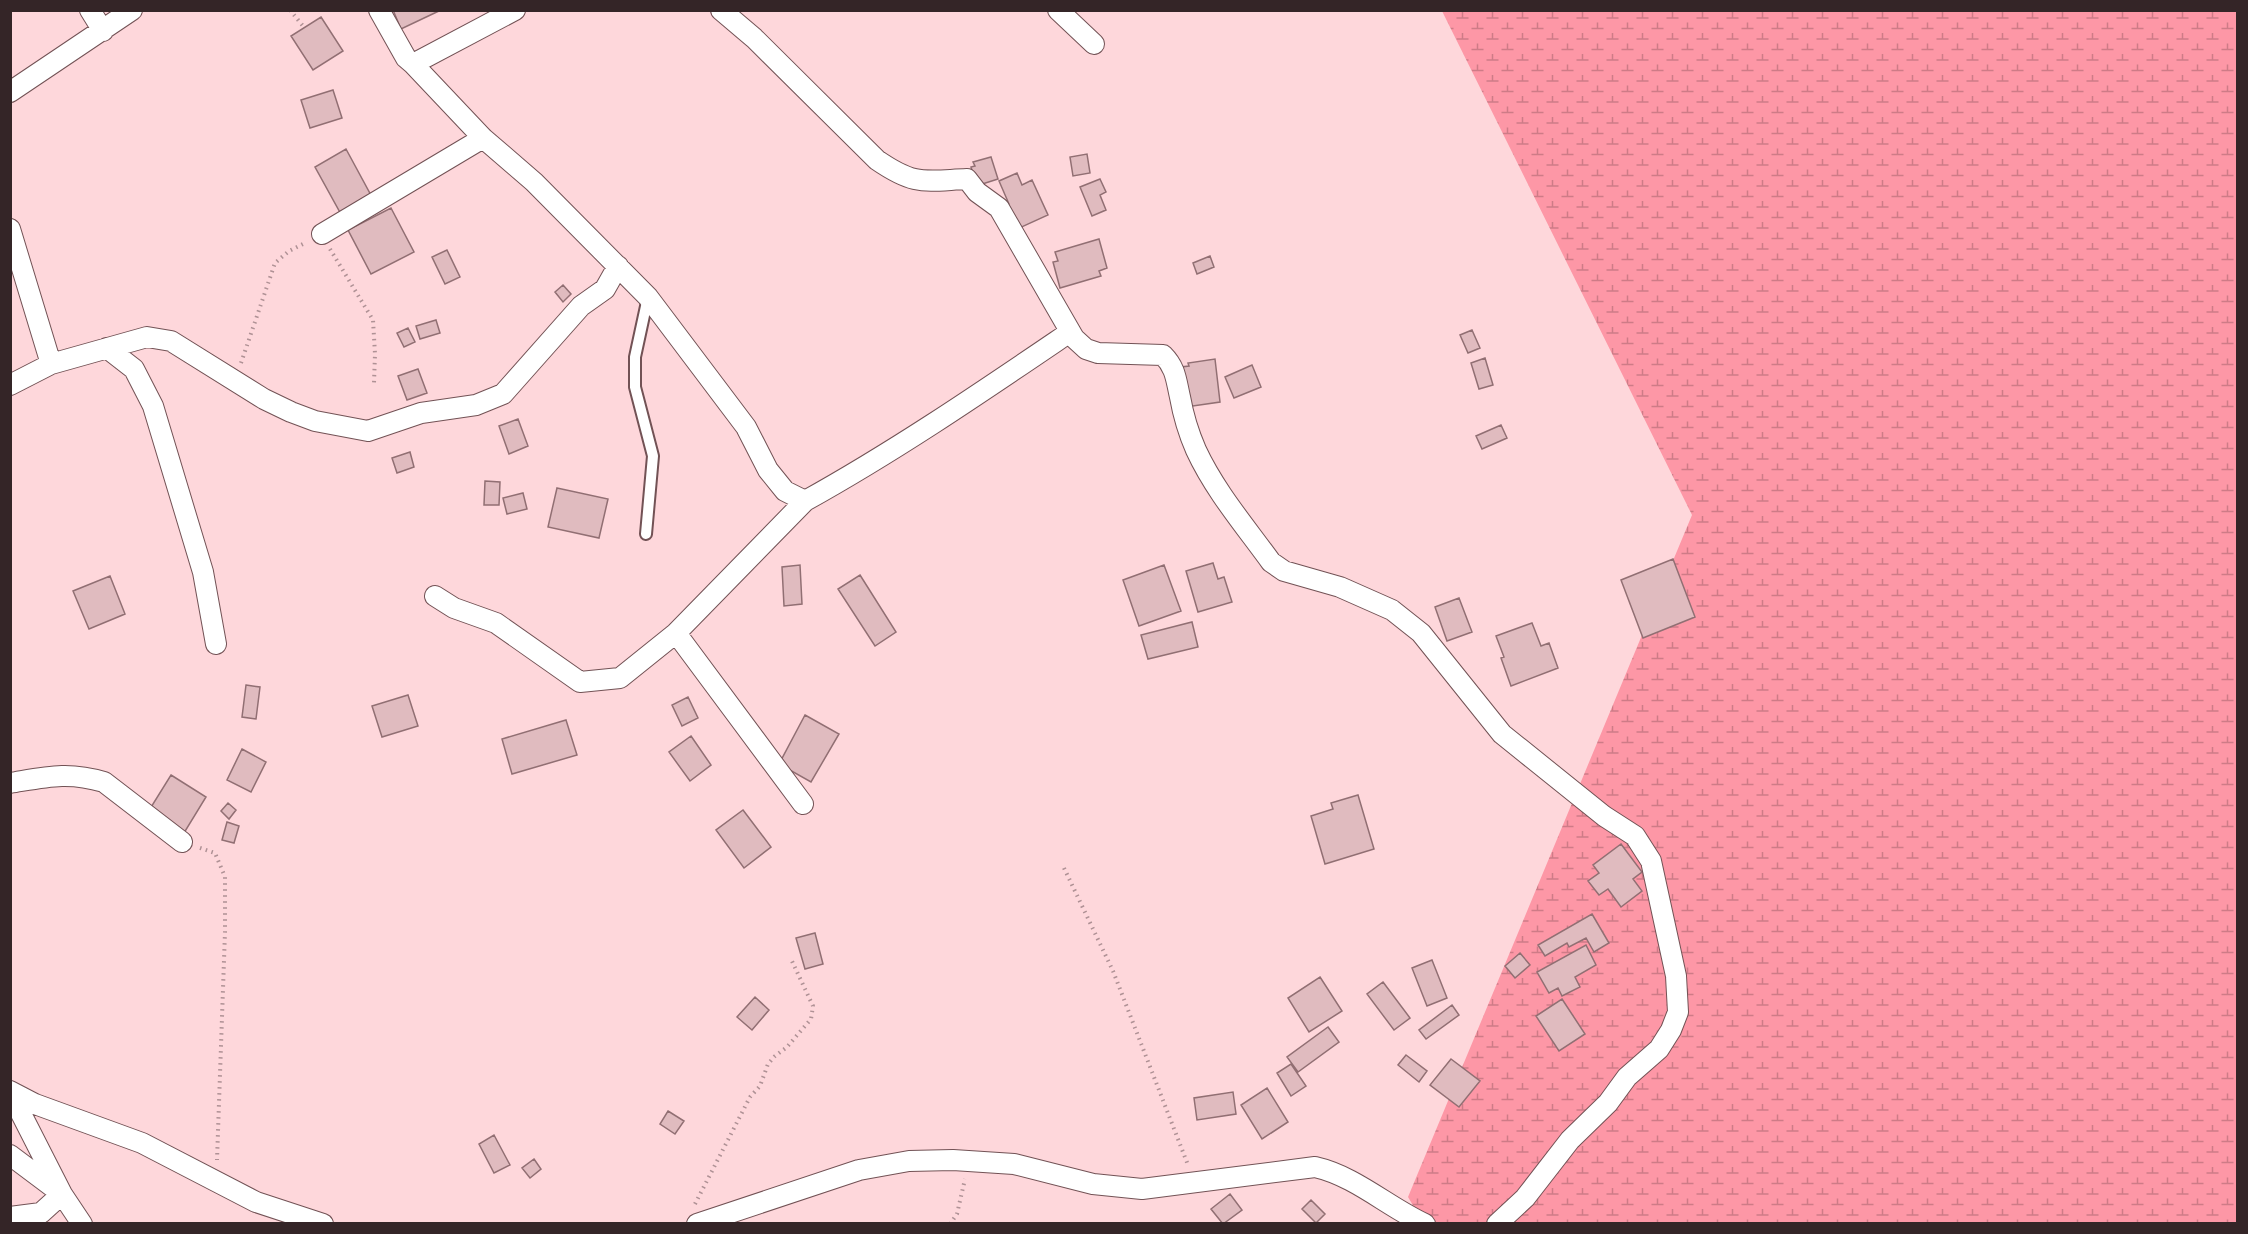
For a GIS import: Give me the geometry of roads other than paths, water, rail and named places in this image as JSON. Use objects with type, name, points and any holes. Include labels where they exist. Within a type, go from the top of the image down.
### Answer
[{"type":"street","points":[[90,10],[103,31]]},
{"type":"street","points":[[10,92],[132,10]]},
{"type":"street","points":[[379,10],[406,58],[483,138],[534,182],[648,297],[746,427],[768,470],[784,491],[805,501]]},
{"type":"street","points":[[413,64],[515,10]]},
{"type":"street","points":[[721,10],[754,38],[885,165],[900,175],[919,181],[967,179],[977,192],[999,208],[1070,332],[1086,349],[1098,352],[1163,355],[1172,364],[1177,376],[1180,397],[1195,448],[1211,481],[1271,562],[1284,571],[1340,587],[1392,610],[1422,633],[1502,734],[1604,816],[1635,836],[1651,861],[1676,976],[1678,1012],[1671,1030],[1659,1048],[1627,1077],[1608,1103],[1570,1140],[1525,1198],[1497,1224]]},
{"type":"street","points":[[1058,10],[1094,44]]},
{"type":"street","points":[[314,238],[483,138]]},
{"type":"street","points":[[10,229],[51,364]]},
{"type":"street","points":[[10,385],[51,364],[147,337],[171,341],[264,399],[315,421],[368,431],[421,413],[476,405],[503,394],[581,306],[605,289],[618,266]]},
{"type":"street","points":[[435,596],[454,608],[496,623],[580,682],[620,678],[676,633],[805,501],[859,471],[1070,332]]},
{"type":"street","points":[[107,348],[134,369],[153,406],[203,572],[216,644]]},
{"type":"street","points":[[676,633],[803,804]]},
{"type":"street","points":[[10,783],[61,774],[104,782],[182,842]]},
{"type":"street","points":[[10,1091],[35,1104],[142,1143],[256,1202],[323,1224]]},
{"type":"street","points":[[10,1091],[62,1194],[82,1224]]},
{"type":"street","points":[[10,1155],[62,1194]]},
{"type":"street","points":[[694,1218],[859,1170],[909,1161],[969,1161],[1014,1164],[1094,1184],[1143,1189],[1315,1167],[1331,1170],[1425,1224]]},
{"type":"street","points":[[10,1217],[41,1213],[62,1194]]},
{"type":"lane","points":[[645,534],[653,456],[635,387],[635,357],[648,297]]}]
